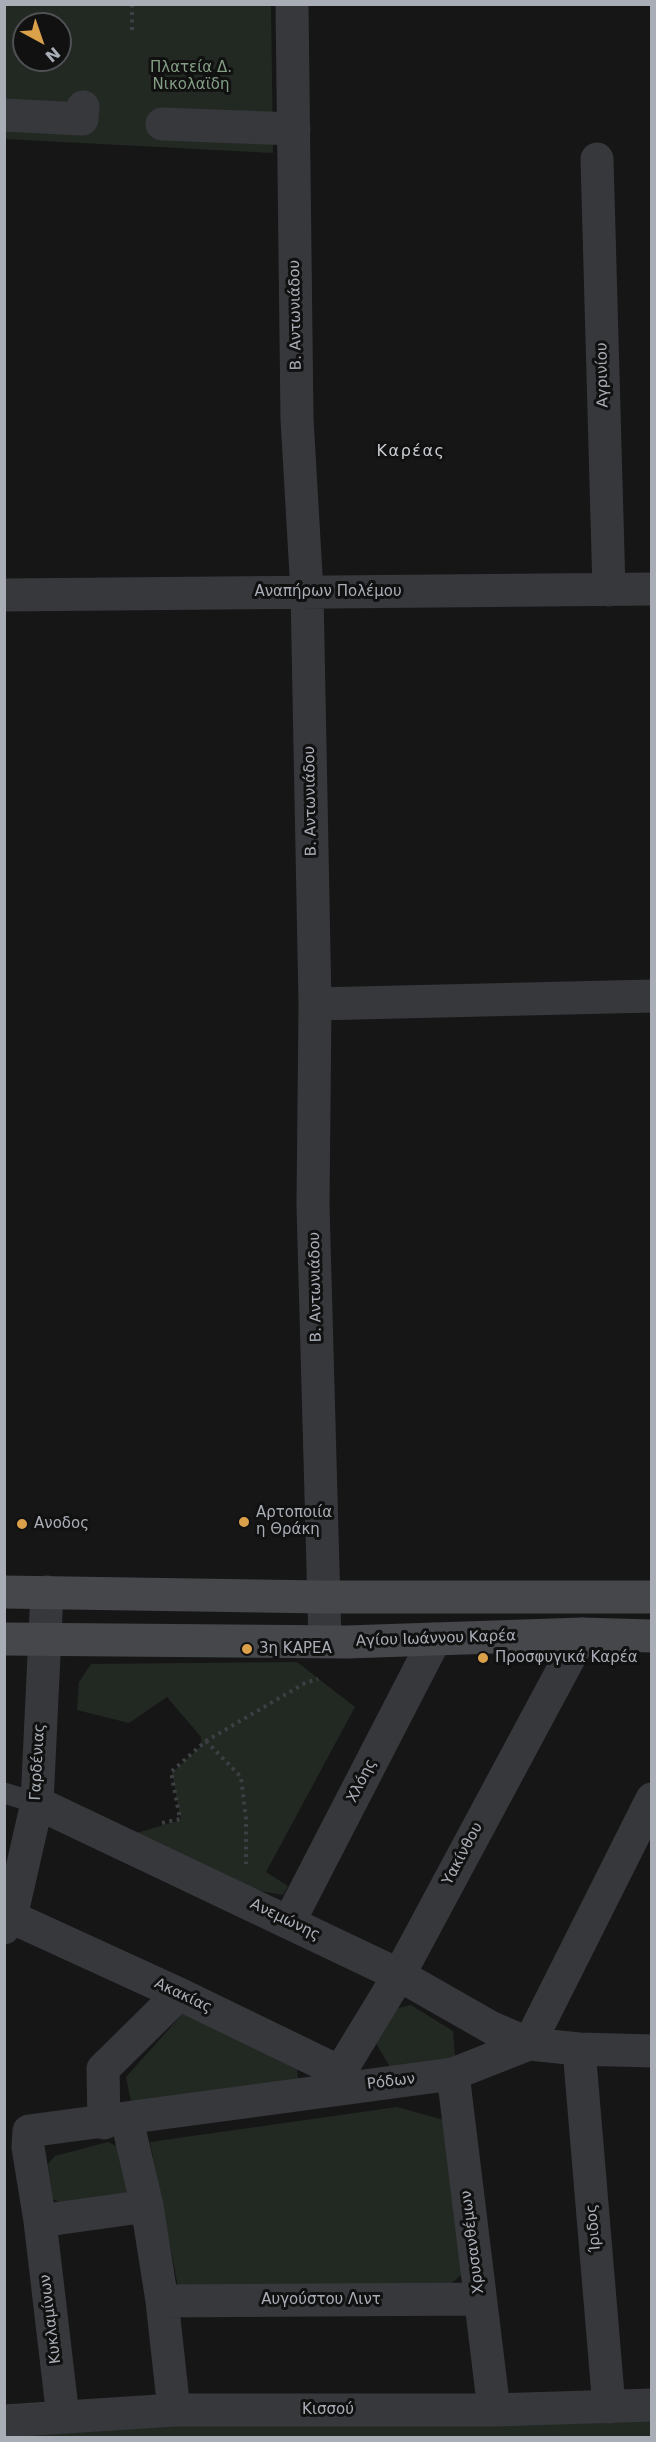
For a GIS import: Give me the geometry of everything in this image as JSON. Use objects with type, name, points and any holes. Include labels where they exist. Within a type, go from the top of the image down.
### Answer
[{"type":"street","name":"Β. Αντωνιάδου","points":[[284,16],[294,129],[297,418],[307,592],[315,1004],[314,1205],[325,1641]]},
{"type":"street","points":[[4,115],[82,119],[83,107]]},
{"type":"street","points":[[162,124],[294,129]]},
{"type":"street","name":"Αγρινίου","points":[[597,159],[609,590]]},
{"type":"street","name":"Αναπήρων Πολέμου","points":[[4,595],[651,589]]},
{"type":"street","points":[[315,1004],[651,996]]},
{"type":"street","points":[[4,1592],[323,1598],[651,1597]]},
{"type":"street","name":"Γαρδένιας","points":[[6,1921],[37,1803],[47,1592]]},
{"type":"street","name":"Αγίου Ιωάννου Καρέα","points":[[4,1639],[325,1641],[582,1634],[651,1636]]},
{"type":"street","name":"Υακίνθου","points":[[341,2080],[582,1634]]},
{"type":"street","name":"Χλόης","points":[[289,1922],[435,1639]]},
{"type":"street","points":[[530,2044],[651,1798]]},
{"type":"street","name":"Ανεμώνης","points":[[37,1803],[399,1975],[492,2028],[530,2044]]},
{"type":"street","name":"Ακακίας","points":[[6,1921],[179,1994],[341,2080]]},
{"type":"street","points":[[174,2410],[162,2301],[147,2206],[115,2121],[103,2069],[179,1994]]},
{"type":"street","name":"Ρόδων","points":[[115,2121],[341,2080],[453,2074],[530,2044],[579,2049],[651,2051]]},
{"type":"street","name":"Ίριδος","points":[[579,2049],[609,2407]]},
{"type":"street","name":"Χρυσανθέμων","points":[[453,2074],[494,2410]]},
{"type":"street","name":"Κυκλαμίνων","points":[[63,2417],[40,2221],[28,2147],[29,2131],[115,2121]]},
{"type":"street","points":[[40,2221],[147,2206]]},
{"type":"street","name":"Αυγούστου Λιντ","points":[[162,2301],[479,2299]]},
{"type":"street","name":"Κισσού","points":[[4,2421],[174,2410],[494,2410],[651,2405]]},
{"type":"lane","points":[[4,1793],[37,1803]]},
{"type":"path","points":[[132,4],[132,30]]},
{"type":"path","points":[[113,1839],[128,1831],[180,1819],[171,1772],[206,1741],[305,1683],[322,1678]]},
{"type":"path","points":[[206,1741],[241,1777],[246,1819],[247,1902]]},
{"type":"green space","name":"Πλατεία Δ. Νικολαϊδη","points":[[5,5],[271,5],[273,153],[5,139]]},
{"type":"green space","points":[[297,1662],[355,1707],[266,1872],[288,1886],[283,1895],[250,1889],[133,1834],[181,1820],[172,1773],[201,1746],[201,1737],[167,1697],[129,1723],[77,1710],[79,1682],[91,1664]]},
{"type":"green space","points":[[411,2005],[453,2031],[455,2058],[390,2067],[374,2040],[389,2010]]},
{"type":"green space","points":[[185,2011],[297,2069],[299,2087],[132,2107],[126,2077]]},
{"type":"green space","points":[[397,2107],[451,2122],[466,2271],[441,2292],[178,2287],[150,2142]]},
{"type":"green space","points":[[108,2142],[126,2151],[133,2188],[122,2199],[67,2206],[53,2199],[48,2164],[55,2156]]},
{"type":"green space","points":[[652,2414],[651,2438],[19,2438],[23,2429]]},
{"type":"place","name":"Αρτοποιία η Θράκη","points":[[244,1522]]},
{"type":"place","name":"Ανοδος","points":[[22,1524]]},
{"type":"place","name":"3η ΚΑΡΕΑ","points":[[247,1649]]},
{"type":"place","name":"Προσφυγικά Καρέα","points":[[483,1658]]},
{"type":"district","name":"Καρέας","points":[[411,452]]}]
